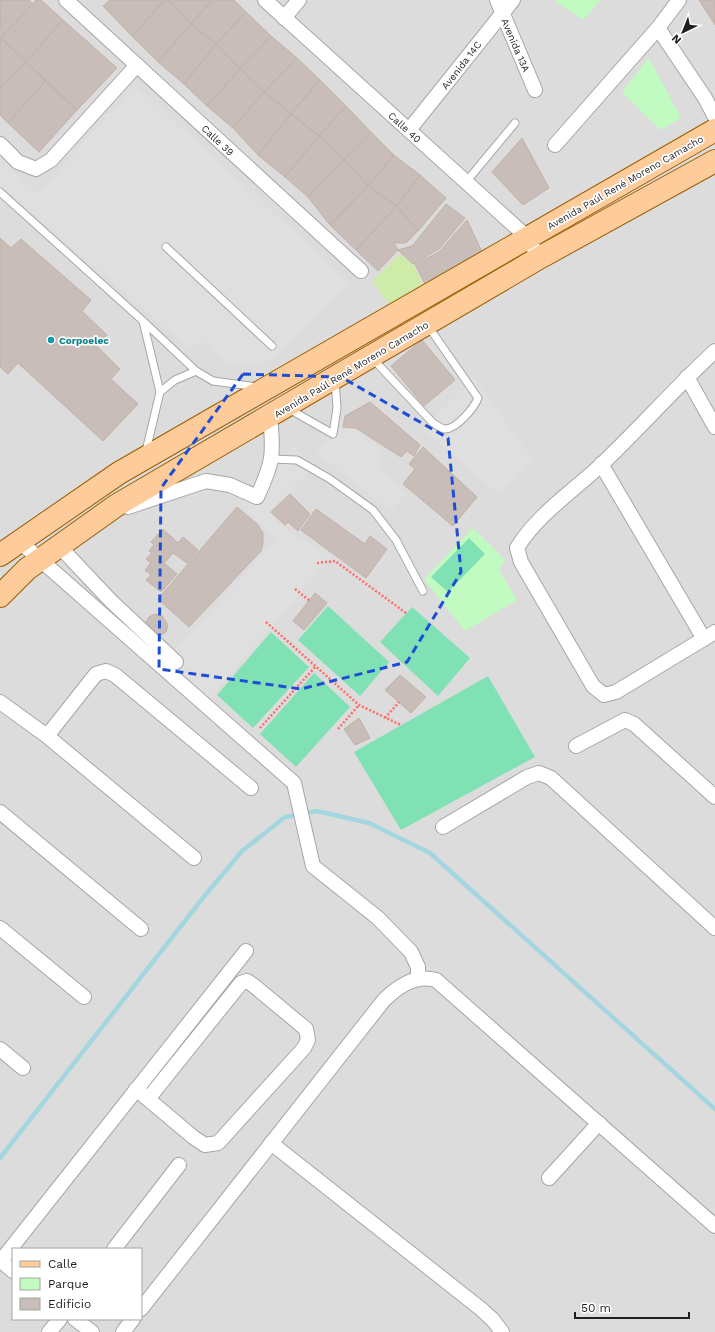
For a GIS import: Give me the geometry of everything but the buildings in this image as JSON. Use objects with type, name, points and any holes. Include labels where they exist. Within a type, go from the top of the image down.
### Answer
[{"type":"main road","name":"Avenida Paúl René Moreno Camacho","points":[[0,555],[119,473],[144,458],[715,130]]},
{"type":"main road","name":"Avenida Paúl René Moreno Camacho","points":[[0,596],[27,569],[117,504],[278,412],[370,356],[540,258],[715,161]]},
{"type":"street","name":"Calle 40","points":[[265,0],[528,238],[540,258]]},
{"type":"street","points":[[284,18],[300,0]]},
{"type":"street","name":"Avenida 13A","points":[[497,0],[535,90]]},
{"type":"street","name":"Avenida 14C","points":[[409,130],[513,0]]},
{"type":"street","points":[[555,145],[658,28],[679,0]]},
{"type":"street","name":"Calle 39","points":[[75,3],[137,65],[361,271]]},
{"type":"street","points":[[658,28],[705,98],[715,117]]},
{"type":"street","points":[[0,144],[18,162],[36,169],[51,160],[137,65]]},
{"type":"street","points":[[601,464],[710,635],[616,692],[604,695],[593,686],[522,562],[517,548],[527,532],[601,464],[687,377],[715,352]]},
{"type":"street","points":[[687,377],[715,427]]},
{"type":"street","points":[[97,519],[157,496],[206,481],[230,485],[257,497],[272,459],[278,412]]},
{"type":"street","points":[[19,541],[294,783],[313,866],[378,918],[411,952],[418,967],[418,979]]},
{"type":"street","points":[[59,546],[111,601],[176,662]]},
{"type":"street","points":[[47,736],[96,674],[106,671],[115,675],[251,788]]},
{"type":"street","points":[[0,702],[47,736],[194,858]]},
{"type":"street","points":[[576,746],[625,720],[634,724],[715,798]]},
{"type":"street","points":[[443,827],[527,777],[539,773],[551,778],[715,928]]},
{"type":"street","points":[[0,812],[141,929]]},
{"type":"street","points":[[0,928],[84,997]]},
{"type":"street","points":[[12,1270],[0,1262],[246,951]]},
{"type":"street","points":[[142,1308],[270,1143],[384,1000],[403,985],[418,979],[430,978],[436,980],[715,1226]]},
{"type":"street","points":[[136,1089],[193,1137],[205,1145],[218,1143],[304,1048],[308,1040],[306,1029],[253,985],[247,982],[241,984],[148,1099]]},
{"type":"street","points":[[0,1048],[23,1068]]},
{"type":"street","points":[[549,1178],[599,1123]]},
{"type":"street","points":[[270,1143],[485,1313],[497,1323],[502,1332]]},
{"type":"street","points":[[115,1248],[179,1165]]},
{"type":"street","points":[[49,1332],[59,1320]]},
{"type":"street","points":[[76,1320],[92,1332]]},
{"type":"street","points":[[123,1332],[132,1320]]},
{"type":"lane","points":[[466,182],[515,123]]},
{"type":"lane","points":[[0,192],[196,371],[213,380],[266,388]]},
{"type":"lane","points":[[166,247],[272,346]]},
{"type":"lane","points":[[143,321],[160,392],[144,458]]},
{"type":"lane","points":[[370,356],[433,423],[444,429],[453,428],[475,407],[478,398],[426,324]]},
{"type":"lane","points":[[160,392],[175,380],[196,371]]},
{"type":"lane","points":[[278,412],[333,434],[337,397],[334,378]]},
{"type":"lane","points":[[272,459],[297,460],[330,479],[373,510],[396,540],[423,591]]},
{"type":"path","points":[[316,563],[335,561],[406,613]]},
{"type":"path","points":[[295,589],[310,601]]},
{"type":"path","points":[[266,622],[359,705],[401,725]]},
{"type":"path","points":[[260,728],[316,666]]},
{"type":"path","points":[[385,718],[399,702]]},
{"type":"path","points":[[338,729],[359,705]]},
{"type":"highlighted area","points":[[243,374],[341,377],[448,438],[461,572],[407,662],[301,689],[159,669],[161,488]]},
{"type":"shaded area","points":[[0,0],[715,0],[715,1332],[0,1332]]},
{"type":"shaded area","points":[[135,85],[349,282],[274,357],[254,366],[224,362],[202,341],[189,349],[0,185],[0,159],[38,194]]},
{"type":"shaded area","points":[[475,378],[534,461],[499,495],[421,428]]},
{"type":"shaded area","points":[[339,429],[353,429],[381,449],[381,471],[407,493],[391,512],[316,452]]},
{"type":"shaded area","points":[[294,447],[315,466],[268,512],[287,530],[331,557],[207,701],[163,663],[276,540],[240,502]]},
{"type":"green space","points":[[554,0],[601,0],[583,20]]},
{"type":"green space","points":[[649,58],[681,118],[660,130],[622,92]]},
{"type":"green space","points":[[400,254],[414,265],[424,287],[391,307],[372,282]]},
{"type":"green space","points":[[473,528],[505,560],[500,568],[500,571],[517,600],[465,631],[424,579]]},
{"type":"green space","points":[[469,538],[485,554],[448,592],[431,577]]},
{"type":"green space","points":[[328,606],[389,662],[360,696],[298,640]]},
{"type":"green space","points":[[412,607],[470,658],[438,696],[380,642]]},
{"type":"green space","points":[[271,632],[309,667],[253,728],[217,695]]},
{"type":"green space","points":[[314,673],[350,707],[296,767],[260,734]]},
{"type":"green space","points":[[488,676],[535,757],[401,830],[354,752]]},
{"type":"waterway","points":[[0,1158],[202,899],[242,851],[285,817],[317,811],[369,823],[430,853],[715,1109]]},
{"type":"place","name":"Corpoelec","points":[[51,340]]}]
